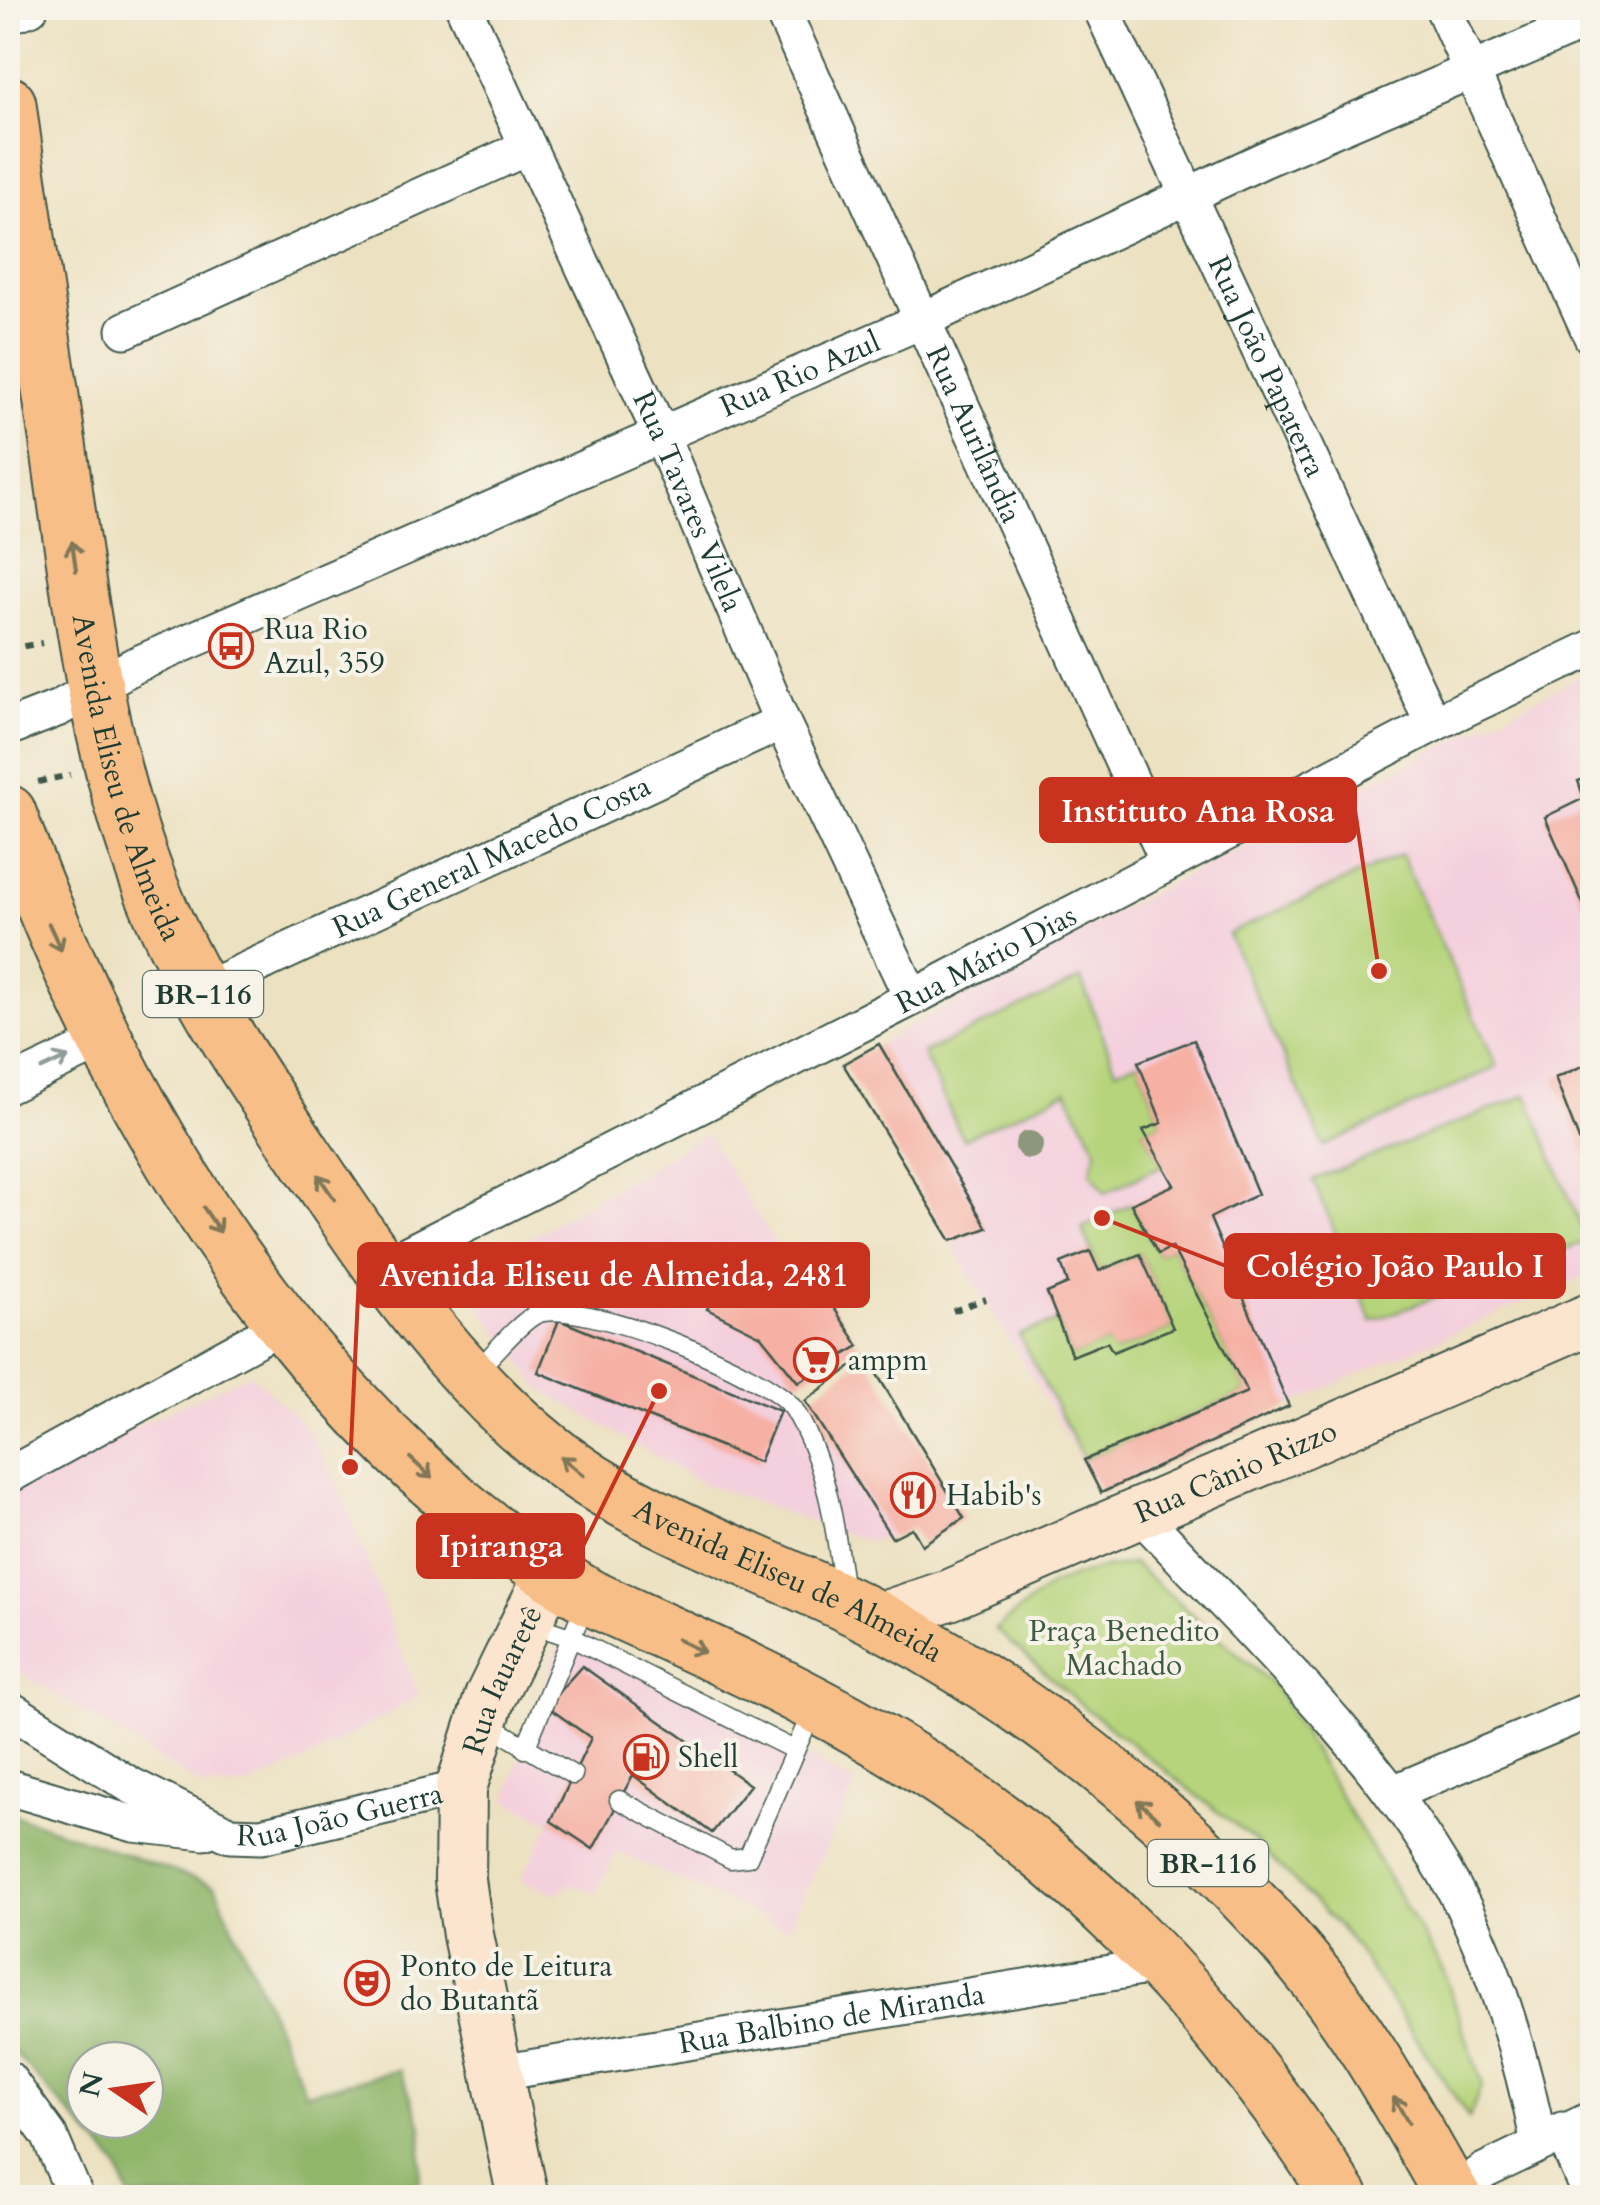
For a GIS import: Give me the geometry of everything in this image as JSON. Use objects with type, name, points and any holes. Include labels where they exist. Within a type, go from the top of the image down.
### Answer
[{"type":"main road","name":"Avenida Eliseu de Almeida","points":[[8,104],[85,634],[79,697],[113,764],[151,887],[201,991],[258,1088],[380,1268],[500,1408],[584,1476],[666,1524],[862,1612],[958,1665],[1057,1732],[1263,1914],[1322,1986],[1451,2196]]},
{"type":"main road","points":[[8,813],[42,908],[103,1041],[188,1185],[284,1324],[382,1432],[460,1504],[559,1608],[804,1728],[860,1728],[992,1813],[1165,1964],[1241,2055],[1341,2198]]},
{"type":"street","points":[[8,16],[30,8]]},
{"type":"street","name":"Rua Tavares Vilela","points":[[464,8],[661,436],[782,722],[912,998]]},
{"type":"street","name":"Rua Aurilândia","points":[[782,8],[1168,862]]},
{"type":"street","name":"Rua João Papaterra","points":[[1101,8],[1434,724]]},
{"type":"street","points":[[1443,8],[1592,337]]},
{"type":"street","name":"Rua Rio Azul","points":[[8,728],[924,320],[1186,196],[1592,20]]},
{"type":"street","points":[[125,330],[528,147]]},
{"type":"street","name":"Rua Mário Dias","points":[[380,1268],[912,998],[1434,724],[1592,648]]},
{"type":"street","name":"Rua General Macedo Costa","points":[[201,991],[782,722]]},
{"type":"street","points":[[8,1086],[103,1041]]},
{"type":"street","name":"Rua Cânio Rizzo","points":[[862,1612],[949,1595],[1592,1318]]},
{"type":"street","points":[[8,1476],[284,1324]]},
{"type":"street","points":[[1140,1514],[1393,1794],[1446,1874],[1484,1955],[1528,2088],[1564,2131],[1592,2197]]},
{"type":"street","name":"Rua Iauaretê","points":[[523,2198],[460,1880],[462,1788],[482,1721],[559,1608]]},
{"type":"street","name":"Rua João Guerra","points":[[8,1708],[130,1785],[230,1835],[261,1836],[462,1788]]},
{"type":"street","points":[[1393,1794],[1592,1709]]},
{"type":"street","points":[[8,1787],[134,1824],[230,1835]]},
{"type":"street","name":"Rua Balbino de Miranda","points":[[498,2073],[1165,1964]]},
{"type":"street","points":[[8,2079],[49,2135],[76,2198]]},
{"type":"street","points":[[1451,2196],[1484,2171],[1564,2131]]},
{"type":"lane","points":[[472,1376],[536,1314],[572,1309],[747,1374],[794,1407],[831,1496],[862,1612]]},
{"type":"lane","points":[[525,1750],[559,1608]]},
{"type":"lane","points":[[482,1721],[573,1775]]},
{"type":"lane","points":[[619,1800],[731,1858],[748,1857],[804,1728]]},
{"type":"path","points":[[8,541],[8,579]]},
{"type":"path","points":[[8,656],[17,697],[79,697]]},
{"type":"path","points":[[953,1311],[986,1298]]},
{"type":"shaded area","points":[[1592,671],[1592,1273],[1337,1383],[1101,1493],[843,1064],[1136,901]]},
{"type":"shaded area","points":[[706,1134],[789,1265],[809,1270],[859,1346],[798,1383],[805,1401],[892,1538],[867,1541],[700,1482],[541,1389],[460,1279]]},
{"type":"shaded area","points":[[250,1374],[304,1425],[337,1483],[419,1696],[305,1761],[244,1787],[203,1787],[8,1666],[8,1485]]},
{"type":"shaded area","points":[[565,1624],[856,1784],[787,1929],[617,1852],[596,1893],[571,1884],[555,1894],[521,1880],[551,1822],[506,1800]]},
{"type":"green space","points":[[1401,855],[1497,1067],[1324,1146],[1228,934]]},
{"type":"green space","points":[[1081,979],[1116,1070],[1138,1062],[1162,1123],[1143,1130],[1163,1165],[1105,1193],[1091,1171],[1097,1150],[1067,1091],[963,1139],[923,1053]]},
{"type":"green space","points":[[1527,1095],[1587,1241],[1372,1321],[1313,1180]]},
{"type":"green space","points":[[1131,1204],[1158,1254],[1172,1247],[1247,1392],[1084,1460],[1019,1335],[1058,1321],[1072,1356],[1107,1342],[1114,1352],[1173,1328],[1140,1254],[1099,1271],[1082,1228]]},
{"type":"green space","name":"Praça Benedito Machado","points":[[1134,1564],[1275,1686],[1444,1972],[1482,2084],[1469,2118],[1350,1939],[1253,1839],[1084,1707],[995,1629],[1052,1585],[1097,1569]]},
{"type":"green space","points":[[8,1813],[215,1886],[306,2093],[400,2070],[422,2126],[420,2181],[404,2197],[130,2197],[116,2164],[94,2140],[165,2140],[165,2040],[65,2040],[65,2108],[8,2046]]},
{"type":"building","points":[[1592,776],[1592,924],[1545,817],[1584,798],[1578,781]]},
{"type":"building","points":[[1194,1040],[1258,1194],[1210,1218],[1289,1406],[1101,1493],[1084,1460],[1247,1392],[1172,1247],[1158,1254],[1131,1204],[1174,1185],[1143,1130],[1162,1123],[1138,1062]]},
{"type":"building","points":[[879,1044],[987,1228],[951,1241],[843,1064]]},
{"type":"building","points":[[1592,1062],[1592,1173],[1555,1078]]},
{"type":"building","points":[[1090,1251],[1099,1271],[1140,1254],[1173,1328],[1113,1352],[1107,1342],[1072,1356],[1047,1293],[1068,1284],[1061,1263]]},
{"type":"building","points":[[738,1253],[809,1270],[859,1346],[798,1382],[761,1336],[707,1309]]},
{"type":"building","points":[[559,1320],[780,1411],[759,1462],[538,1372]]},
{"type":"building","points":[[866,1356],[964,1518],[922,1545],[912,1528],[892,1538],[805,1401]]},
{"type":"building","name":"Shell","points":[[582,1666],[750,1785],[712,1833],[633,1775],[593,1849],[551,1821],[591,1738],[546,1706]]},
{"type":"place","name":"Rua Rio Azul, 359","points":[[231,646]]},
{"type":"place","name":"Instituto Ana Rosa","points":[[1379,971]]},
{"type":"place","name":"Colégio João Paulo I","points":[[1102,1218]]},
{"type":"place","name":"ampm","points":[[816,1360]]},
{"type":"place","name":"Ipiranga","points":[[659,1391]]},
{"type":"place","name":"Avenida Eliseu de Almeida, 2481","points":[[350,1467]]},
{"type":"place","name":"Habib's","points":[[913,1495]]},
{"type":"place","name":"Shell","points":[[646,1757]]},
{"type":"place","name":"Ponto de Leitura do Butantã","points":[[367,1983]]}]
